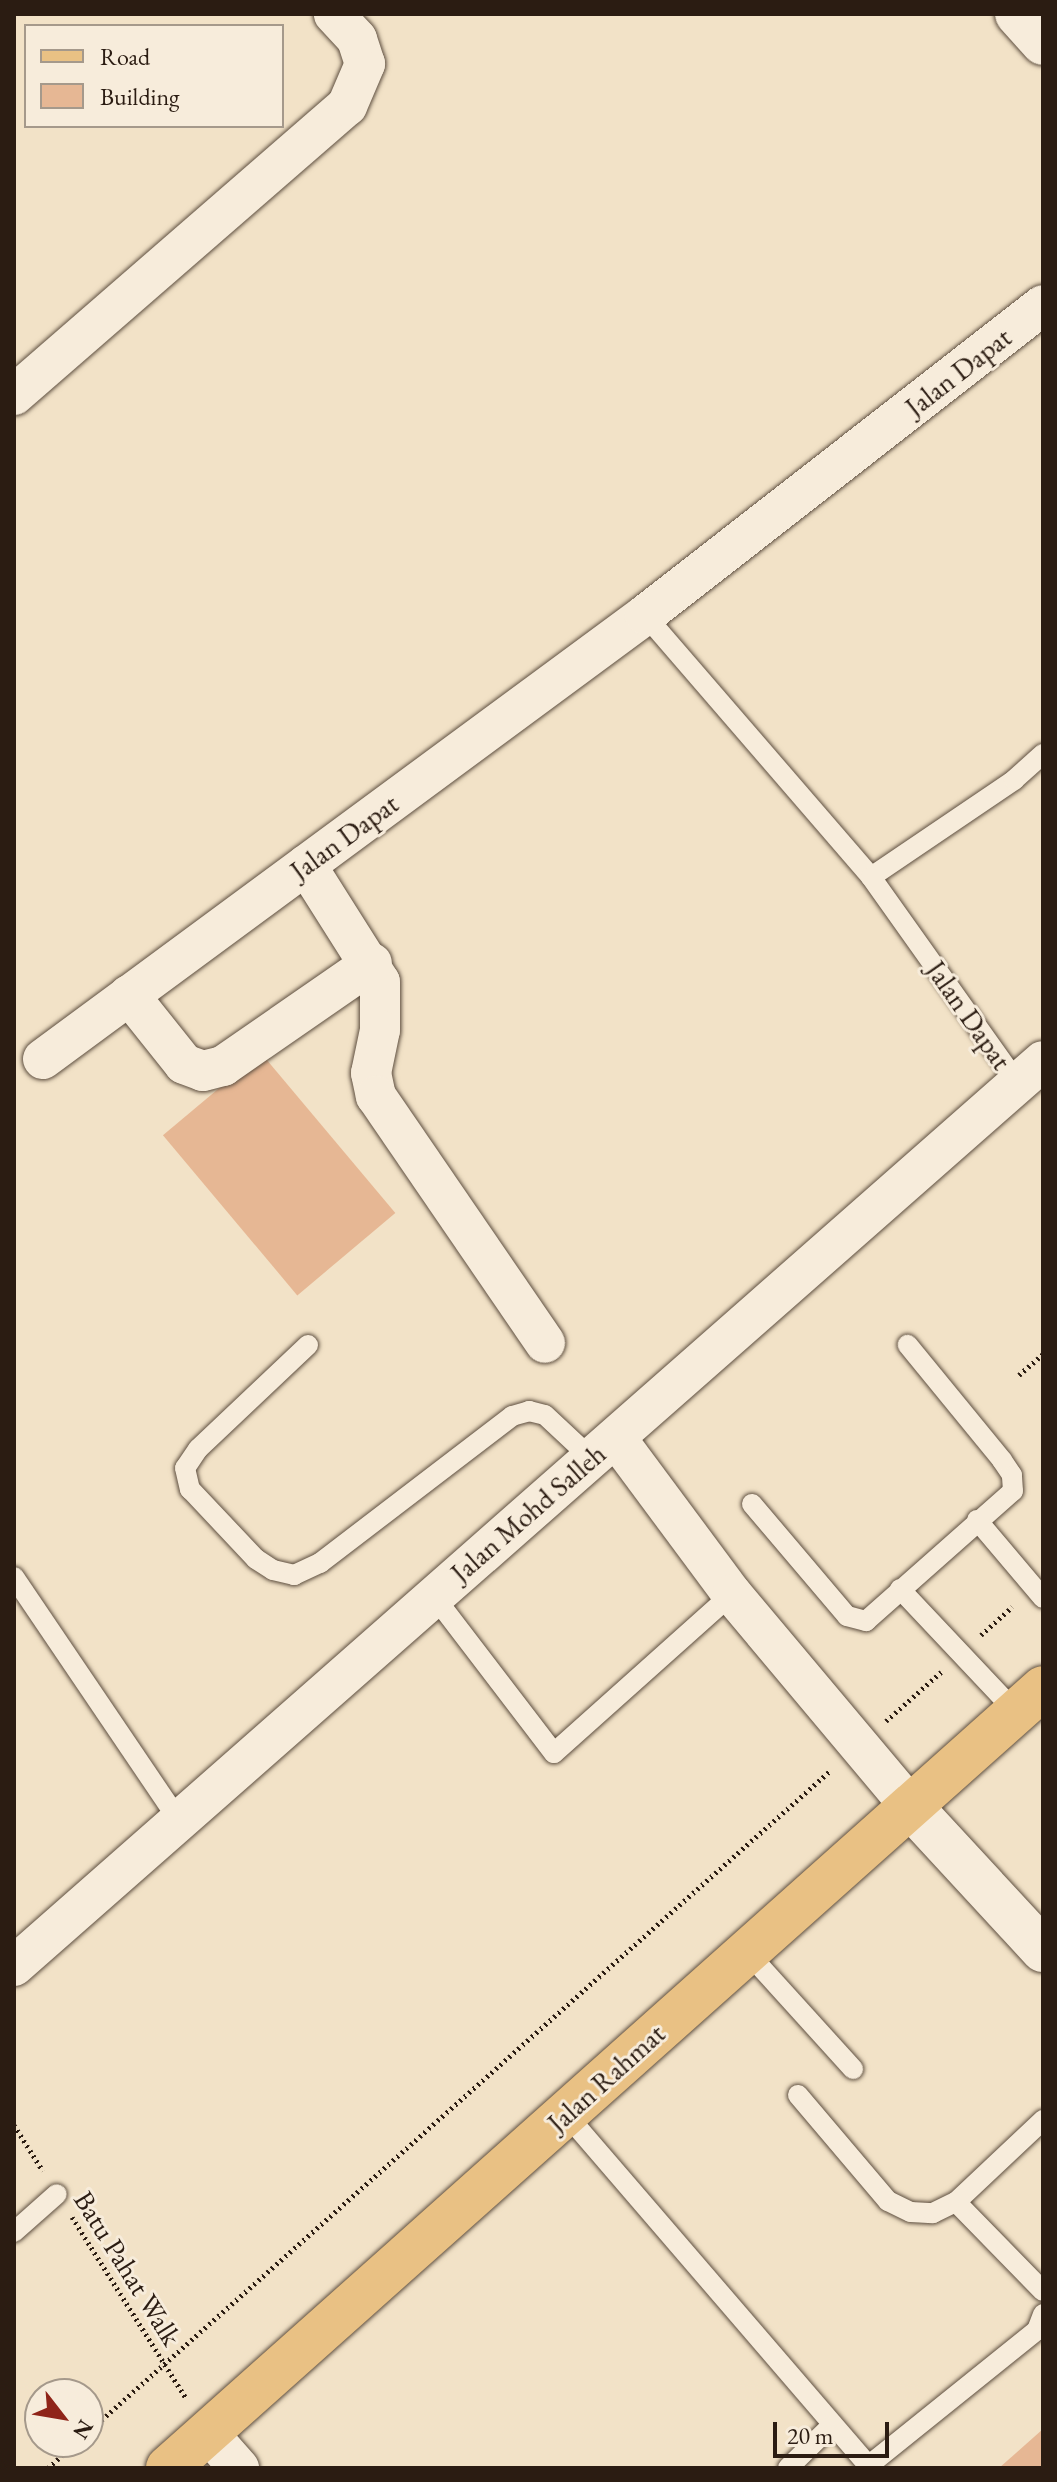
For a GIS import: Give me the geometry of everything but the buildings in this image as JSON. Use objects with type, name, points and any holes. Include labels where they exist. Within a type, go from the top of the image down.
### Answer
[{"type":"main road","name":"Jalan Rahmat","points":[[168,2468],[1029,1700]]},
{"type":"street","points":[[14,395],[347,106],[365,64],[357,39],[334,14]]},
{"type":"street","points":[[1017,14],[1043,43]]},
{"type":"street","name":"Jalan Dapat","points":[[43,1059],[645,615],[1043,305]]},
{"type":"street","points":[[306,865],[372,963],[381,1007],[371,1073],[376,1096],[545,1343]]},
{"type":"street","points":[[129,995],[184,1064],[203,1071],[223,1066],[372,963]]},
{"type":"street","name":"Jalan Mohd Salleh","points":[[14,1966],[177,1818],[604,1448],[1030,1072]]},
{"type":"street","points":[[604,1448],[732,1594],[857,1747],[1043,1950]]},
{"type":"street","points":[[208,2433],[239,2468]]},
{"type":"lane","name":"Jalan Dapat","points":[[645,615],[871,877],[1030,1072]]},
{"type":"lane","points":[[871,877],[1014,780],[1043,754]]},
{"type":"lane","points":[[308,1345],[198,1449],[185,1468],[190,1489],[256,1559],[273,1570],[294,1575],[320,1563],[512,1416],[529,1411],[545,1415],[604,1448]]},
{"type":"lane","points":[[752,1504],[847,1616],[866,1621],[1013,1491],[1012,1475],[908,1345]]},
{"type":"lane","points":[[977,1520],[1038,1593]]},
{"type":"lane","points":[[14,1577],[177,1818]]},
{"type":"lane","points":[[900,1589],[959,1655],[1029,1700]]},
{"type":"lane","points":[[433,1595],[554,1753],[732,1594]]},
{"type":"lane","points":[[747,1952],[853,2069]]},
{"type":"lane","points":[[798,2095],[888,2201],[911,2212],[933,2213],[956,2202],[1043,2120]]},
{"type":"lane","points":[[566,2114],[869,2467],[1037,2330],[1043,2314]]},
{"type":"lane","points":[[14,2232],[57,2194]]},
{"type":"lane","points":[[956,2202],[1043,2291]]},
{"type":"lane","points":[[788,2468],[831,2426]]},
{"type":"path","points":[[1019,1375],[1043,1354]]},
{"type":"path","points":[[104,2418],[959,1655],[1038,1593]]},
{"type":"path","name":"Batu Pahat Walk","points":[[14,2125],[208,2433]]}]
